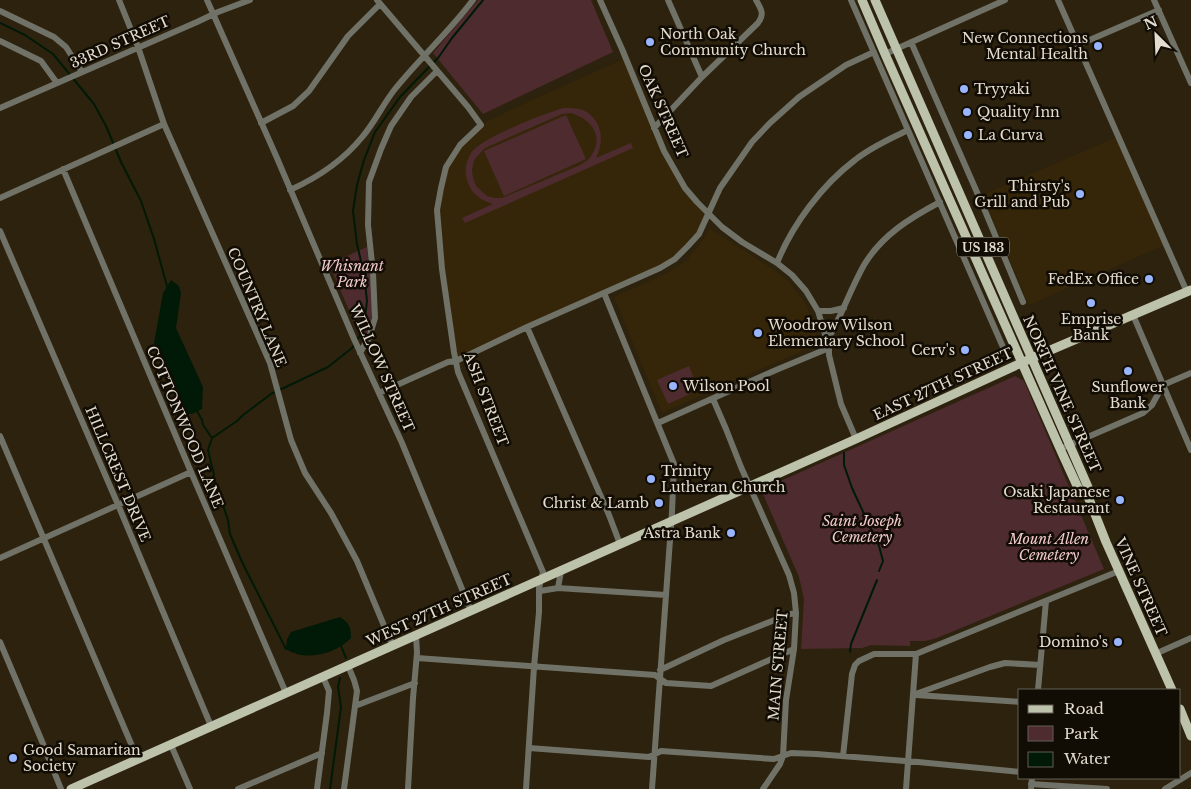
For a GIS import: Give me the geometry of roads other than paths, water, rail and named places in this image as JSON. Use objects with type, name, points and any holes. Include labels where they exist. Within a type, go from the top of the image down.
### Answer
[{"type":"main road","name":"NORTH VINE STREET","points":[[862,0],[1060,449],[1079,490],[1087,494],[1088,487],[1070,445],[875,0]]},
{"type":"main road","name":"EAST 27TH STREET","points":[[817,456],[1032,358],[1189,291]]},
{"type":"main road","name":"WEST 27TH STREET","points":[[71,789],[817,456]]},
{"type":"main road","name":"VINE STREET","points":[[1087,494],[1172,689]]},
{"type":"main road","points":[[1181,711],[1191,736]]},
{"type":"street","name":"COUNTRY LANE","points":[[119,0],[138,47],[164,124],[270,363],[291,440],[306,473],[358,561],[390,640],[394,644]]},
{"type":"street","name":"WILLOW STREET","points":[[207,0],[359,351],[402,443],[471,611]]},
{"type":"street","name":"33RD STREET","points":[[0,108],[213,14],[250,0]]},
{"type":"street","points":[[290,190],[324,172],[345,156],[364,136],[394,90],[473,0]]},
{"type":"street","name":"OAK STREET","points":[[600,0],[664,151],[685,188],[722,227],[792,275],[818,310],[841,404],[856,439]]},
{"type":"street","points":[[668,0],[702,77]]},
{"type":"street","points":[[654,128],[762,18],[762,12],[756,0]]},
{"type":"street","points":[[851,0],[1006,354]]},
{"type":"street","points":[[885,54],[1005,0]]},
{"type":"street","points":[[1058,0],[1189,291]]},
{"type":"street","points":[[1154,0],[1191,83]]},
{"type":"street","points":[[261,123],[293,106],[309,91],[348,36],[379,2]]},
{"type":"street","name":"ASH STREET","points":[[379,2],[481,125],[460,145],[446,167],[437,210],[441,258],[458,372],[543,572],[539,588],[539,612],[526,789]]},
{"type":"street","points":[[1078,45],[1158,10]]},
{"type":"street","points":[[0,11],[54,36],[66,47],[80,73]]},
{"type":"street","points":[[0,41],[41,61],[57,83]]},
{"type":"street","points":[[911,42],[1023,302]]},
{"type":"street","points":[[379,393],[448,362],[456,361],[660,268],[675,259],[699,234],[720,188],[752,142],[770,123],[798,97],[846,65],[874,52]]},
{"type":"street","points":[[359,351],[369,338],[375,318],[368,225],[369,182],[391,126],[411,97],[437,71]]},
{"type":"street","points":[[0,198],[164,124]]},
{"type":"street","points":[[777,263],[781,252],[804,213],[834,178],[854,160],[878,144],[908,130]]},
{"type":"street","name":"COTTONWOOD LANE","points":[[63,169],[286,693]]},
{"type":"street","points":[[658,423],[828,345],[864,265],[877,248],[910,218],[940,202]]},
{"type":"street","name":"HILLCREST DRIVE","points":[[0,231],[211,726]]},
{"type":"street","points":[[604,293],[674,464],[652,789]]},
{"type":"street","points":[[818,310],[831,311],[844,308]]},
{"type":"street","points":[[1132,315],[1191,450]]},
{"type":"street","points":[[527,327],[620,544]]},
{"type":"street","points":[[1060,449],[1143,412],[1152,405],[1163,385],[1191,373]]},
{"type":"street","name":"MAIN STREET","points":[[713,399],[789,575],[794,592],[796,613],[794,649],[786,700],[783,756],[780,764],[763,789]]},
{"type":"street","points":[[0,436],[138,760]]},
{"type":"street","points":[[0,558],[191,472]]},
{"type":"street","points":[[558,588],[561,571]]},
{"type":"street","points":[[843,756],[852,674],[855,665],[865,657],[874,654],[916,654],[1119,571]]},
{"type":"street","points":[[540,591],[558,588],[666,595]]},
{"type":"street","points":[[1038,689],[1046,601]]},
{"type":"street","points":[[660,670],[724,640],[796,613]]},
{"type":"street","points":[[408,789],[417,658],[416,635]]},
{"type":"street","points":[[1155,654],[1191,638]]},
{"type":"street","points":[[0,642],[61,789]]},
{"type":"street","points":[[417,658],[654,675],[666,683],[711,686],[794,649]]},
{"type":"street","points":[[906,789],[916,654]]},
{"type":"street","points":[[913,695],[1005,663],[1040,665]]},
{"type":"street","points":[[344,789],[357,691],[348,666]]},
{"type":"street","points":[[317,789],[329,691],[322,677]]},
{"type":"street","points":[[355,706],[415,683]]},
{"type":"street","points":[[913,695],[1018,702]]},
{"type":"street","points":[[171,744],[190,789]]},
{"type":"street","points":[[529,748],[649,757],[661,751],[774,759],[791,753],[908,761],[1018,772]]},
{"type":"street","points":[[238,789],[322,753]]},
{"type":"street","points":[[1165,789],[1191,773]]},
{"type":"street","points":[[1031,784],[1107,789]]},
{"type":"water","points":[[171,280],[179,286],[181,293],[176,328],[203,387],[202,409],[192,414],[183,413],[154,343],[163,293]]},
{"type":"water","points":[[340,617],[349,625],[351,638],[340,647],[319,655],[297,654],[286,649],[287,639],[291,632]]},
{"type":"waterway","points":[[433,63],[483,0]]},
{"type":"waterway","points":[[0,23],[25,35],[53,54],[94,104],[141,201],[167,286]]},
{"type":"waterway","points":[[357,340],[364,325],[367,301],[353,211],[357,185],[375,132],[400,97],[430,66]]},
{"type":"waterway","points":[[286,649],[230,534],[219,489],[213,478],[214,475],[208,450],[212,438],[271,394],[328,367],[355,344]]},
{"type":"waterway","points":[[197,411],[203,425],[212,438]]},
{"type":"waterway","points":[[844,453],[844,465],[852,488],[879,546],[883,561],[879,571]]},
{"type":"waterway","points":[[850,652],[851,644],[877,580]]},
{"type":"waterway","points":[[341,646],[346,658]]},
{"type":"waterway","points":[[330,789],[341,707],[338,687],[340,678]]},
{"type":"place","name":"North Oak Community Church","points":[[650,42]]},
{"type":"place","name":"New Connections Mental Health","points":[[1098,46]]},
{"type":"place","name":"Tryyaki","points":[[964,89]]},
{"type":"place","name":"Quality Inn","points":[[967,112]]},
{"type":"place","name":"La Curva","points":[[968,135]]},
{"type":"place","name":"Thirsty's Grill and Pub","points":[[1080,194]]},
{"type":"place","name":"FedEx Office","points":[[1149,279]]},
{"type":"place","name":"Emprise Bank","points":[[1091,303]]},
{"type":"place","name":"Woodrow Wilson Elementary School","points":[[758,333]]},
{"type":"place","name":"Cerv's","points":[[965,350]]},
{"type":"place","name":"Sunflower Bank","points":[[1128,371]]},
{"type":"place","name":"Wilson Pool","points":[[673,386]]},
{"type":"place","name":"Trinity Lutheran Church","points":[[651,479]]},
{"type":"place","name":"Osaki Japanese Restaurant","points":[[1120,500]]},
{"type":"place","name":"Christ & Lamb","points":[[659,503]]},
{"type":"place","name":"Astra Bank","points":[[731,533]]},
{"type":"place","name":"Domino's","points":[[1118,642]]},
{"type":"place","name":"Good Samaritan Society","points":[[13,758]]},
{"type":"park label","name":"Whisnant Park","points":[[352,274]]},
{"type":"park label","name":"Saint Joseph Cemetery","points":[[862,530]]},
{"type":"park label","name":"Mount Allen Cemetery","points":[[1049,548]]}]
